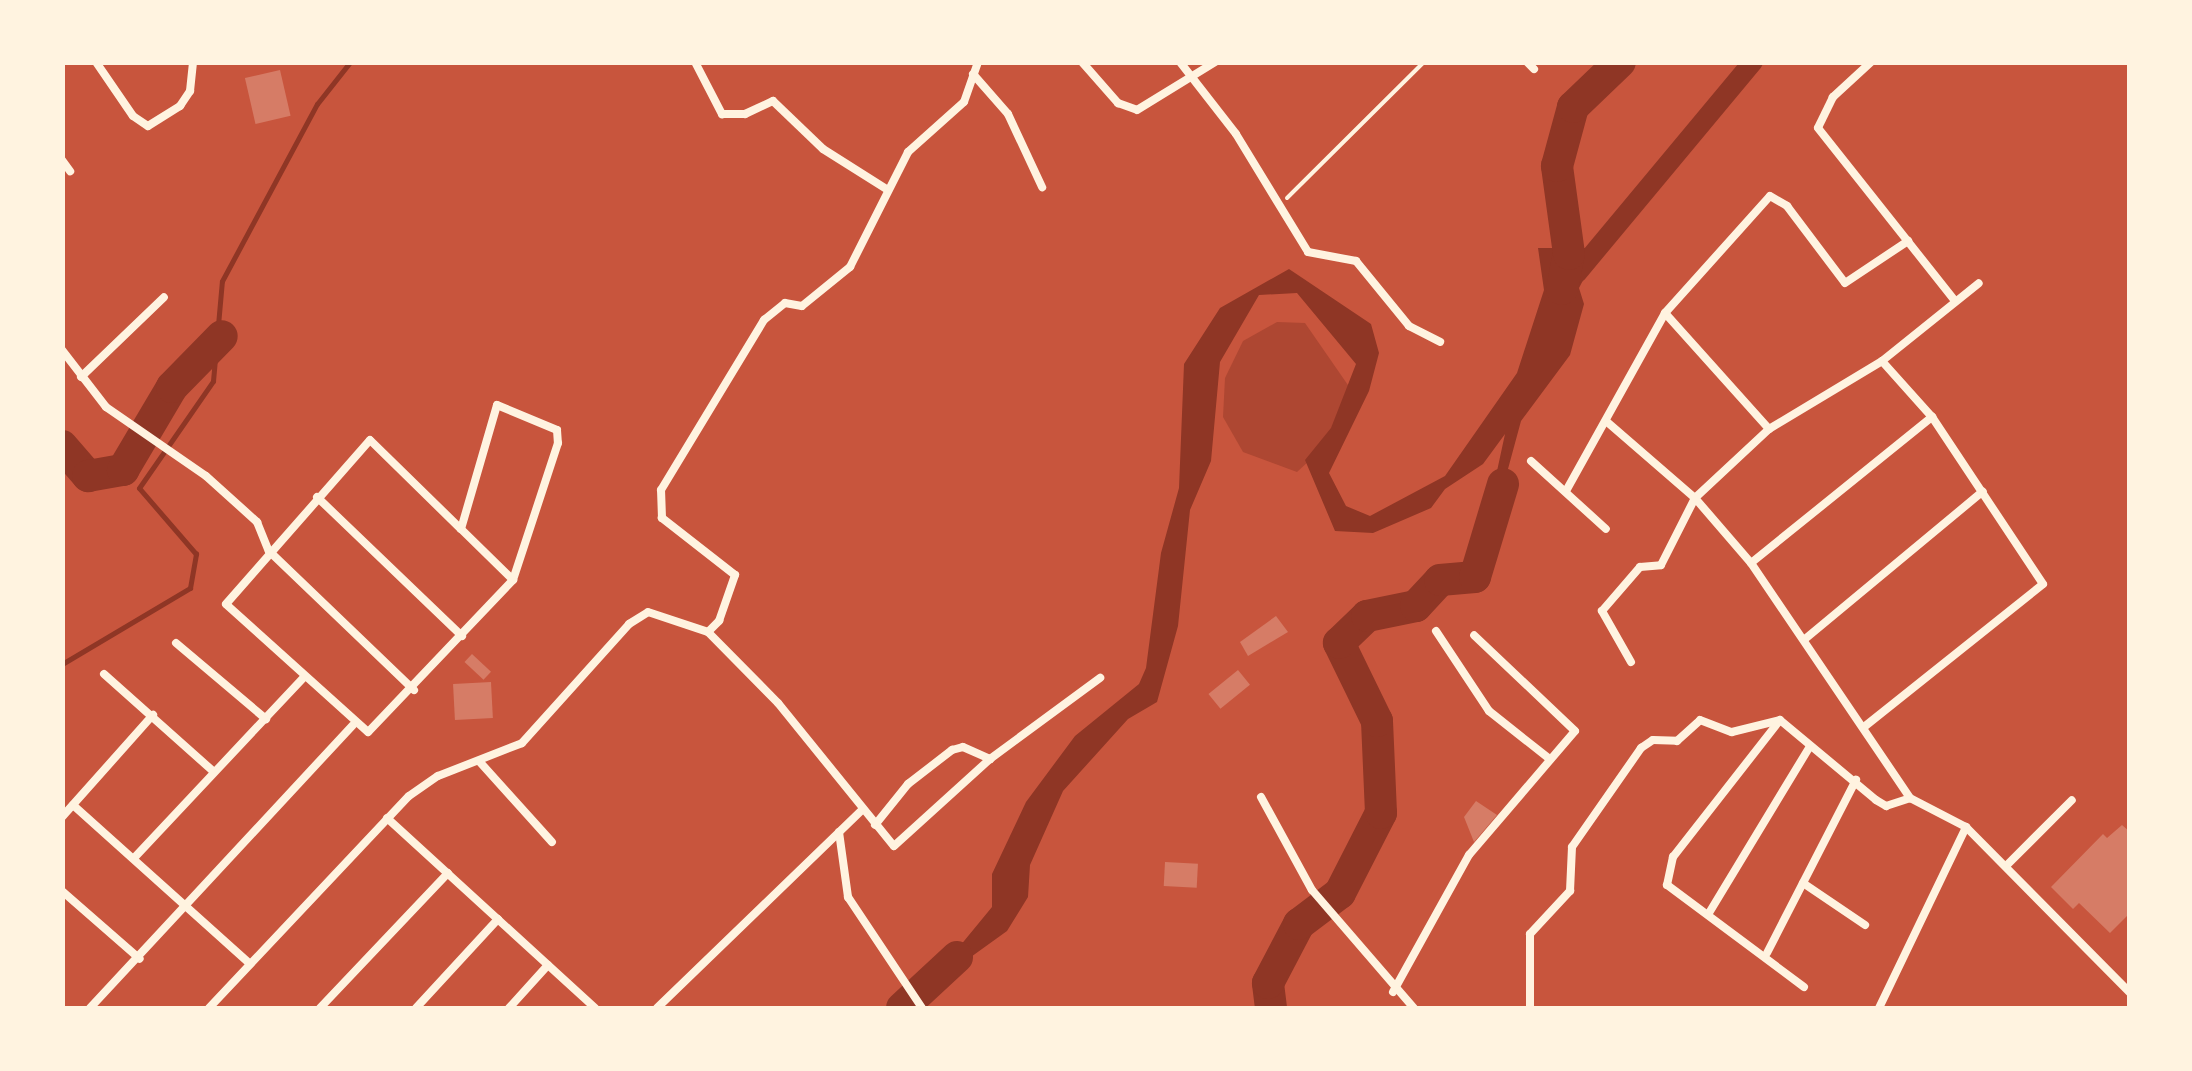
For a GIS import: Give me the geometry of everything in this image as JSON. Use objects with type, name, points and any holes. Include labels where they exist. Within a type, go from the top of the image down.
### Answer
[{"type":"street","points":[[96,62],[133,116],[148,126],[180,106],[190,92],[193,62]]},
{"type":"street","points":[[695,62],[722,114],[745,114],[773,100],[823,149],[888,190]]},
{"type":"street","points":[[708,632],[736,575],[667,524],[658,512],[660,490],[764,320],[785,303],[802,306],[843,276],[908,152],[964,102],[978,62]]},
{"type":"street","points":[[1082,62],[1130,110],[1148,107],[1215,62]]},
{"type":"street","points":[[1180,62],[1196,78],[1308,252],[1356,261],[1408,326],[1440,342]]},
{"type":"street","points":[[1871,62],[1844,84],[1818,128],[1954,300]]},
{"type":"street","points":[[974,74],[1008,114],[1042,187]]},
{"type":"street","points":[[62,160],[70,171]]},
{"type":"street","points":[[1566,491],[1665,313],[1770,196],[1787,206],[1845,283],[1908,242]]},
{"type":"street","points":[[1631,662],[1602,612],[1640,567],[1660,565],[1695,498],[1769,429],[1882,361],[1979,283]]},
{"type":"street","points":[[81,377],[164,296]]},
{"type":"street","points":[[1665,313],[1769,429]]},
{"type":"street","points":[[62,350],[106,407],[177,454],[256,522],[270,551],[414,690]]},
{"type":"street","points":[[1864,727],[2042,586],[1932,418],[1882,361]]},
{"type":"street","points":[[461,529],[497,405],[556,430],[558,443],[513,580],[375,728],[353,725],[226,604],[370,440],[513,580]]},
{"type":"street","points":[[1751,563],[1932,418]]},
{"type":"street","points":[[1606,421],[1695,498],[1751,563],[1910,798],[1966,827],[2130,993]]},
{"type":"street","points":[[1531,461],[1606,528]]},
{"type":"street","points":[[1805,640],[1983,491]]},
{"type":"street","points":[[318,496],[462,636]]},
{"type":"street","points":[[212,1008],[387,818],[428,780],[534,734],[629,624],[655,611],[708,632],[778,703],[861,811],[894,846],[990,760],[1100,678]]},
{"type":"street","points":[[1436,631],[1489,711],[1547,757]]},
{"type":"street","points":[[1393,992],[1469,854],[1547,757],[1575,731],[1474,635]]},
{"type":"street","points":[[176,643],[266,719]]},
{"type":"street","points":[[104,674],[214,772]]},
{"type":"street","points":[[135,857],[304,678]]},
{"type":"street","points":[[62,817],[153,715]]},
{"type":"street","points":[[1530,1008],[1530,934],[1570,891],[1572,847],[1641,748],[1653,740],[1677,741],[1700,720],[1732,732],[1780,720]]},
{"type":"street","points":[[1780,720],[1886,806],[1910,798]]},
{"type":"street","points":[[1780,720],[1664,873],[1667,884],[1767,953],[1804,987]]},
{"type":"street","points":[[90,1008],[140,959],[353,725]]},
{"type":"street","points":[[1708,913],[1810,746]]},
{"type":"street","points":[[874,825],[908,784],[952,750],[963,747],[990,760]]},
{"type":"street","points":[[479,761],[552,842]]},
{"type":"street","points":[[1767,953],[1856,780]]},
{"type":"street","points":[[1260,797],[1321,902],[1393,992],[1414,1008]]},
{"type":"street","points":[[2006,866],[2072,800]]},
{"type":"street","points":[[73,805],[250,964]]},
{"type":"street","points":[[657,1008],[861,811]]},
{"type":"street","points":[[387,818],[595,1008]]},
{"type":"street","points":[[1879,1008],[1966,827]]},
{"type":"street","points":[[839,831],[848,897],[922,1008]]},
{"type":"street","points":[[320,1008],[448,873]]},
{"type":"street","points":[[1803,883],[1866,925]]},
{"type":"street","points":[[62,891],[140,959]]},
{"type":"street","points":[[416,1008],[498,919]]},
{"type":"street","points":[[508,1008],[548,966]]},
{"type":"path","points":[[1280,205],[1424,62]]},
{"type":"shaded area","points":[[1538,248],[1588,248],[1593,261],[1579,288],[1584,304],[1570,355],[1521,421],[1505,480],[1507,504],[1488,543],[1483,536],[1505,434],[1483,464],[1445,489],[1431,508],[1373,533],[1335,531],[1305,460],[1331,428],[1356,364],[1297,293],[1259,295],[1220,362],[1211,461],[1190,510],[1178,626],[1157,702],[1128,719],[1063,791],[1030,865],[1028,897],[1007,931],[925,990],[917,975],[955,952],[992,907],[992,874],[1026,802],[1075,736],[1139,684],[1146,668],[1161,553],[1179,488],[1184,364],[1220,308],[1289,269],[1371,324],[1379,353],[1369,391],[1329,473],[1346,506],[1370,516],[1445,476],[1517,373],[1544,290]]},
{"type":"shaded area","points":[[1277,322],[1305,323],[1350,388],[1335,437],[1297,472],[1243,452],[1223,417],[1225,378],[1243,341]]},
{"type":"building","points":[[280,70],[291,116],[255,124],[245,78]]},
{"type":"building","points":[[1276,616],[1288,632],[1248,656],[1240,642]]},
{"type":"building","points":[[472,654],[491,672],[484,680],[464,662]]},
{"type":"building","points":[[1238,670],[1250,685],[1220,709],[1208,694]]},
{"type":"building","points":[[491,682],[493,718],[455,720],[453,684]]},
{"type":"building","points":[[1476,801],[1497,815],[1474,842],[1464,817]]},
{"type":"building","points":[[2122,825],[2130,832],[2130,913],[2110,933],[2079,903],[2073,909],[2051,887],[2103,834],[2107,838]]},
{"type":"building","points":[[1165,862],[1198,864],[1197,888],[1164,886]]},
{"type":"waterway","points":[[62,664],[190,588],[196,554],[139,488],[213,381],[222,281],[317,104],[350,62]]},
{"type":"waterway","points":[[1562,289],[1569,254],[1557,166],[1573,107],[1620,62]]},
{"type":"waterway","points":[[1577,273],[1753,62]]},
{"type":"waterway","points":[[62,446],[88,476],[123,470],[172,387],[222,336]]},
{"type":"waterway","points":[[1271,1008],[1268,983],[1299,924],[1340,893],[1381,813],[1377,721],[1339,643],[1367,616],[1416,606],[1440,580],[1475,577],[1503,484]]},
{"type":"waterway","points":[[902,1008],[957,957]]}]
